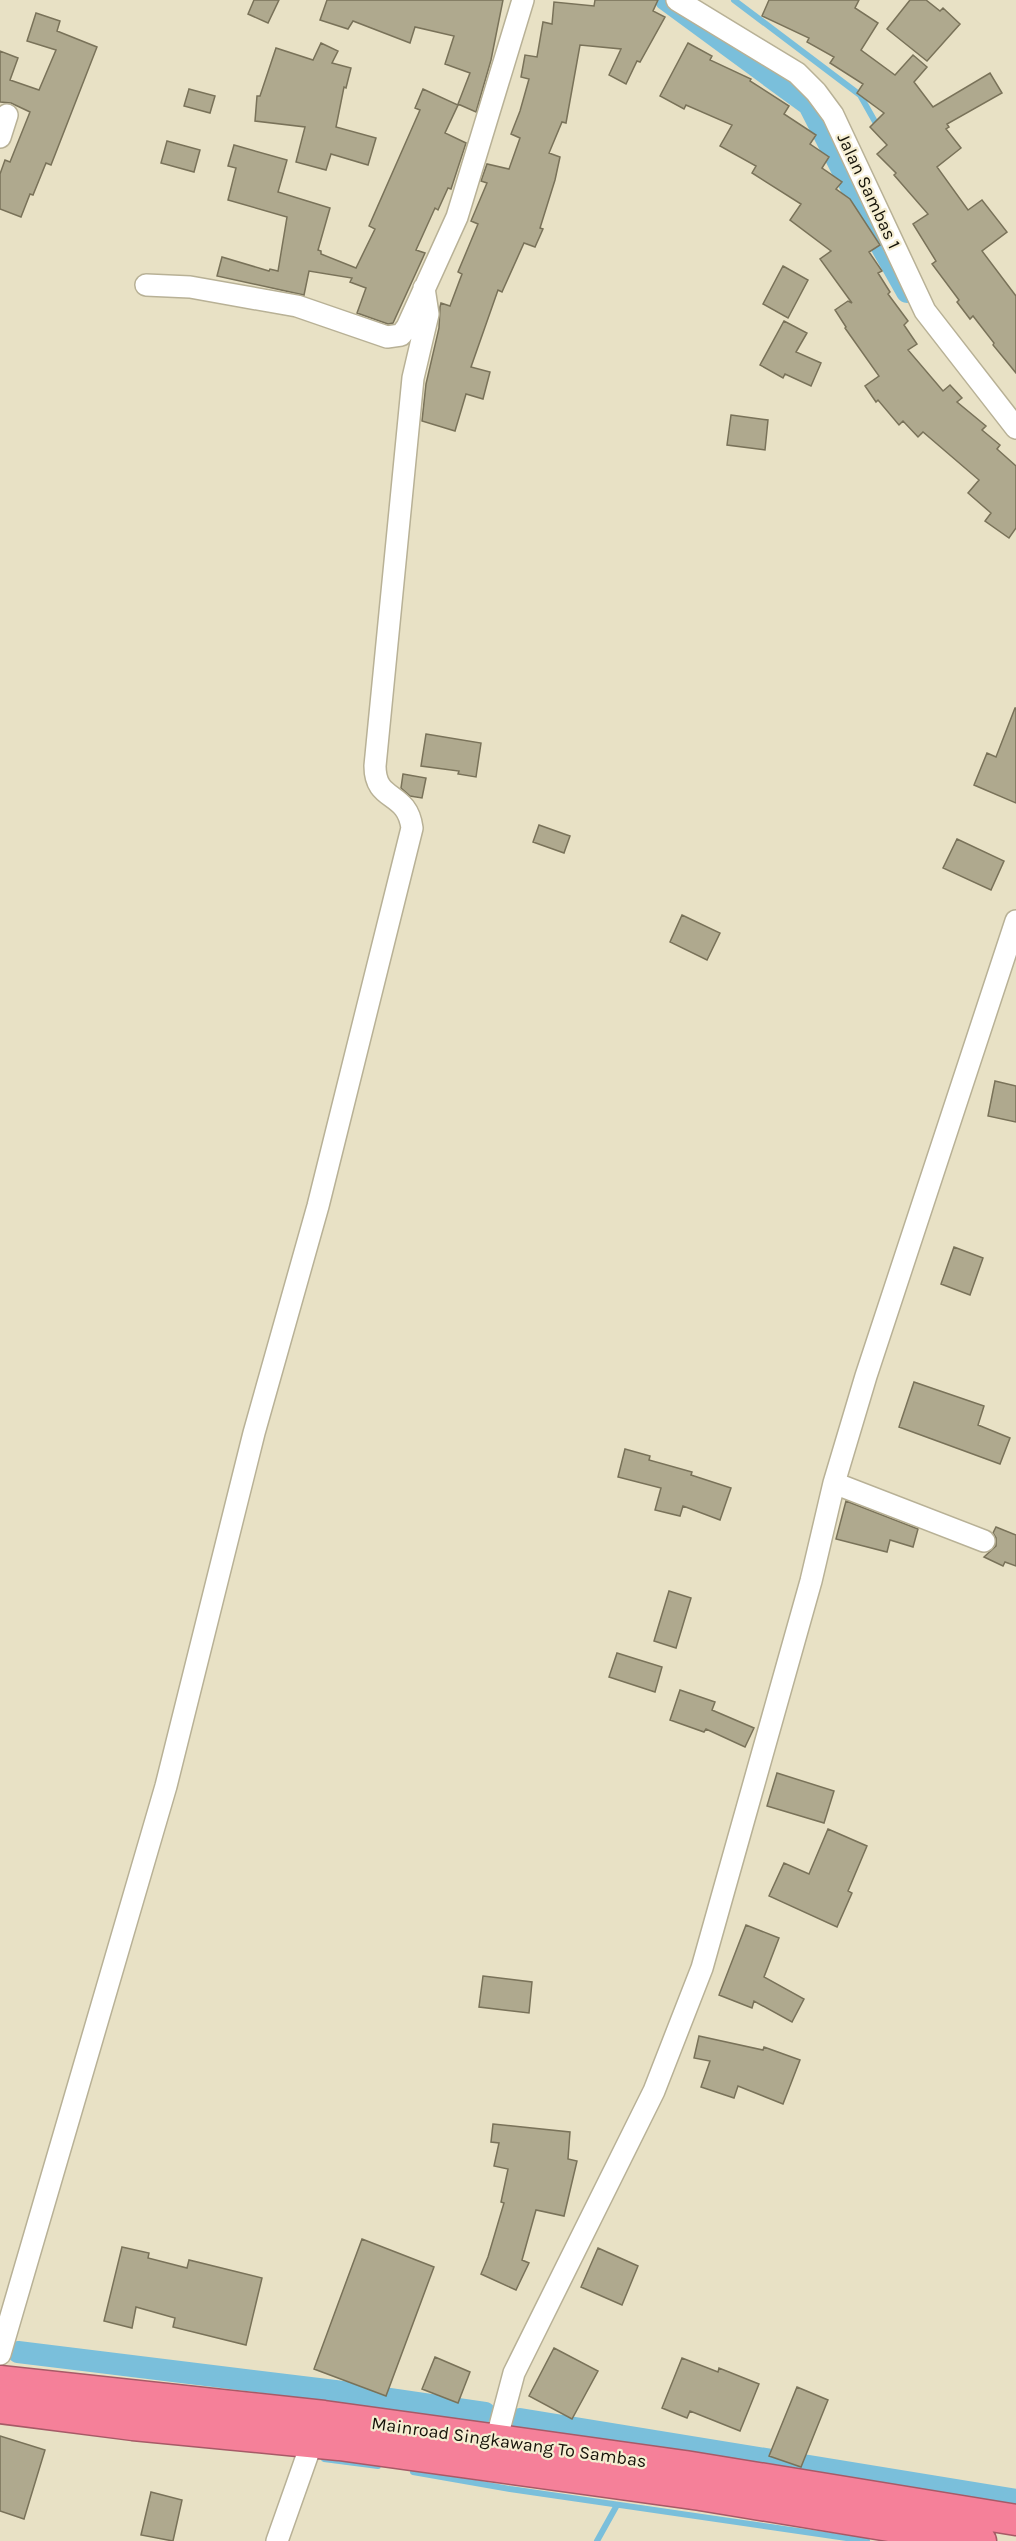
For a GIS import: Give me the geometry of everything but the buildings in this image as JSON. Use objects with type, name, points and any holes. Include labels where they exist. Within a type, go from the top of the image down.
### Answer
[{"type":"highway","name":"Mainroad Singkawang To Sambas","points":[[0,2381],[324,2416],[496,2441],[652,2476],[981,2541]]},
{"type":"highway","name":"Mainroad Singkawang To Sambas","points":[[0,2408],[652,2476],[1016,2520]]},
{"type":"street","points":[[146,285],[190,287],[297,306],[395,338],[401,335],[407,327],[457,217],[523,0]]},
{"type":"street","name":"Jalan Sambas 1","points":[[677,0],[797,73],[816,92],[833,115],[925,311],[1016,428]]},
{"type":"street","points":[[0,137],[7,115]]},
{"type":"street","points":[[0,2354],[166,1786],[254,1433],[318,1206],[412,828],[410,814],[403,805],[380,788],[375,777],[375,766],[413,378],[428,314],[424,288]]},
{"type":"street","points":[[496,2441],[514,2373],[654,2091],[702,1968],[811,1581],[834,1483],[866,1376],[1016,921]]},
{"type":"street","points":[[834,1483],[984,1541]]},
{"type":"street","points":[[276,2541],[312,2442]]},
{"type":"waterway","points":[[666,0],[809,105],[907,292]]},
{"type":"waterway","points":[[734,0],[860,95],[878,127]]},
{"type":"waterway","points":[[18,2352],[335,2391],[485,2413]]},
{"type":"waterway","points":[[520,2419],[1016,2500]]},
{"type":"waterway","points":[[324,2459],[378,2466]]},
{"type":"waterway","points":[[413,2472],[510,2489],[867,2541]]},
{"type":"waterway","points":[[597,2541],[617,2505]]}]
